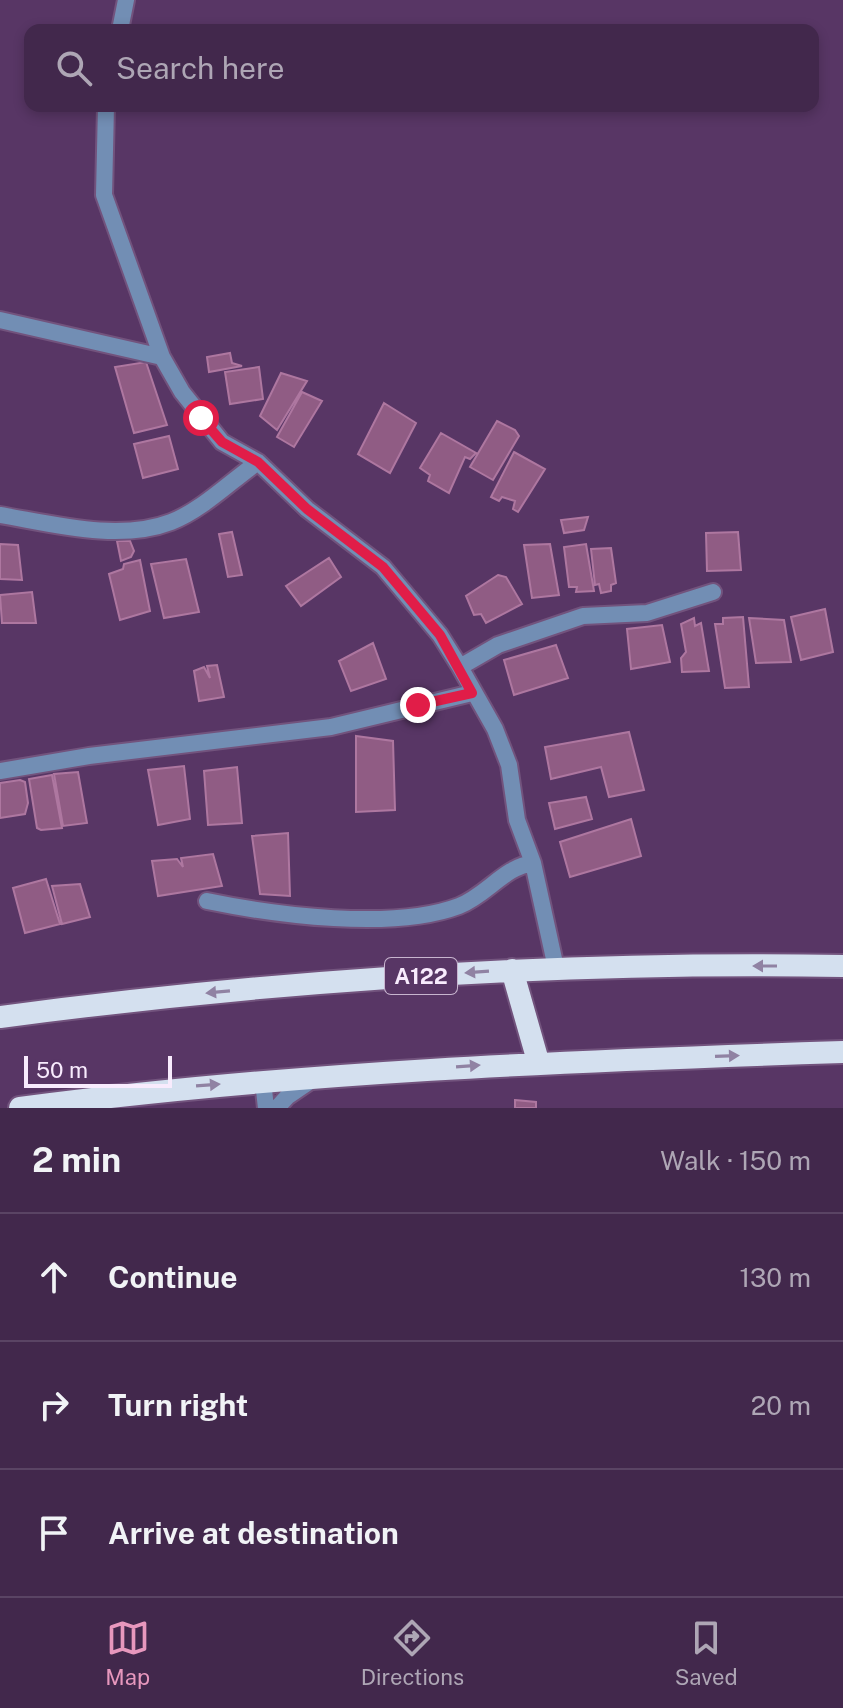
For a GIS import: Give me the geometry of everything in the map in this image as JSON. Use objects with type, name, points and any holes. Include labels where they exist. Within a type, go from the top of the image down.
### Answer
[{"type":"highway","name":"A122","points":[[0,1017],[226,992],[512,970],[843,966]]},
{"type":"highway","points":[[512,970],[538,1061]]},
{"type":"highway","points":[[20,1108],[186,1086],[538,1061],[843,1052]]},
{"type":"street","points":[[121,24],[126,0]]},
{"type":"street","points":[[106,112],[104,195],[162,357],[182,392],[222,442],[258,462],[307,509],[383,567],[440,635],[504,749],[517,820],[533,863],[556,968]]},
{"type":"street","points":[[0,320],[162,357]]},
{"type":"street","points":[[0,515],[94,529],[156,526],[174,520],[258,462]]},
{"type":"street","points":[[460,667],[498,645],[583,616],[647,613],[713,592]]},
{"type":"street","points":[[0,771],[89,756],[331,727],[472,693]]},
{"type":"street","points":[[207,901],[268,913],[408,916],[459,906],[518,865],[533,863]]},
{"type":"street","points":[[277,1108],[316,1077]]},
{"type":"street","points":[[263,1081],[266,1108]]},
{"type":"building","points":[[230,353],[232,363],[242,366],[209,372],[207,357]]},
{"type":"building","points":[[146,362],[167,425],[134,433],[115,367]]},
{"type":"building","points":[[259,367],[263,399],[230,404],[225,372]]},
{"type":"building","points":[[281,373],[307,381],[277,430],[260,416]]},
{"type":"building","points":[[302,392],[322,401],[294,447],[277,437]]},
{"type":"building","points":[[384,403],[416,423],[390,473],[358,454]]},
{"type":"building","points":[[497,421],[515,430],[519,436],[493,480],[470,467]]},
{"type":"building","points":[[441,433],[476,453],[470,459],[465,457],[449,493],[428,481],[430,475],[420,468]]},
{"type":"building","points":[[169,436],[178,469],[143,478],[134,444]]},
{"type":"building","points":[[514,452],[545,469],[518,512],[513,509],[515,501],[502,497],[499,501],[491,497]]},
{"type":"building","points":[[588,517],[584,530],[564,533],[561,520]]},
{"type":"building","points":[[232,532],[242,575],[228,577],[219,534]]},
{"type":"building","points":[[738,532],[741,570],[707,571],[706,533]]},
{"type":"building","points":[[117,541],[130,541],[134,551],[131,557],[121,561]]},
{"type":"building","points":[[0,544],[18,545],[22,580],[0,579]]},
{"type":"building","points":[[550,544],[559,595],[532,598],[524,545]]},
{"type":"building","points":[[586,544],[594,591],[576,592],[577,587],[569,587],[564,547]]},
{"type":"building","points":[[611,548],[616,583],[611,585],[611,591],[601,593],[599,584],[595,585],[591,549]]},
{"type":"building","points":[[329,558],[341,577],[301,606],[286,586]]},
{"type":"building","points":[[186,559],[199,612],[164,618],[151,564]]},
{"type":"building","points":[[140,560],[150,611],[120,620],[109,574],[123,569],[124,564]]},
{"type":"building","points":[[498,575],[506,577],[522,604],[486,623],[481,614],[474,615],[466,596]]},
{"type":"building","points":[[32,592],[36,623],[2,623],[0,595]]},
{"type":"building","points":[[825,609],[833,652],[801,660],[791,617]]},
{"type":"building","points":[[743,617],[749,687],[725,688],[715,624],[723,624],[723,618]]},
{"type":"building","points":[[694,618],[695,626],[701,623],[709,671],[682,672],[681,658],[686,652],[681,624]]},
{"type":"building","points":[[749,618],[784,620],[791,662],[756,663]]},
{"type":"building","points":[[662,625],[670,662],[631,669],[627,629]]},
{"type":"building","points":[[373,643],[386,679],[351,691],[339,661]]},
{"type":"building","points":[[556,645],[568,678],[514,695],[504,660]]},
{"type":"building","points":[[217,665],[224,697],[199,701],[194,671],[204,667],[210,678],[207,666]]},
{"type":"building","points":[[629,732],[644,790],[609,797],[601,767],[551,779],[545,747]]},
{"type":"building","points":[[356,736],[393,741],[395,810],[356,812]]},
{"type":"building","points":[[184,766],[190,819],[158,825],[148,770]]},
{"type":"building","points":[[237,767],[242,823],[208,825],[204,771]]},
{"type":"building","points":[[78,772],[87,823],[63,826],[54,774]]},
{"type":"building","points":[[52,775],[62,828],[41,830],[37,828],[29,779]]},
{"type":"building","points":[[25,782],[28,803],[25,814],[0,818],[0,783]]},
{"type":"building","points":[[586,797],[592,819],[555,829],[549,803]]},
{"type":"building","points":[[631,819],[641,856],[570,877],[560,842]]},
{"type":"building","points":[[288,833],[290,896],[260,894],[252,836]]},
{"type":"building","points":[[213,854],[222,886],[158,896],[152,861],[177,859],[183,867],[181,858]]},
{"type":"building","points":[[46,879],[60,924],[25,933],[13,888]]},
{"type":"building","points":[[80,884],[90,917],[62,924],[52,886]]},
{"type":"building","points":[[515,1100],[536,1102],[536,1108],[515,1108]]},
{"type":"route","points":[[201,418],[222,442],[258,462],[307,509],[368,552],[440,635],[472,693],[418,705]]}]
